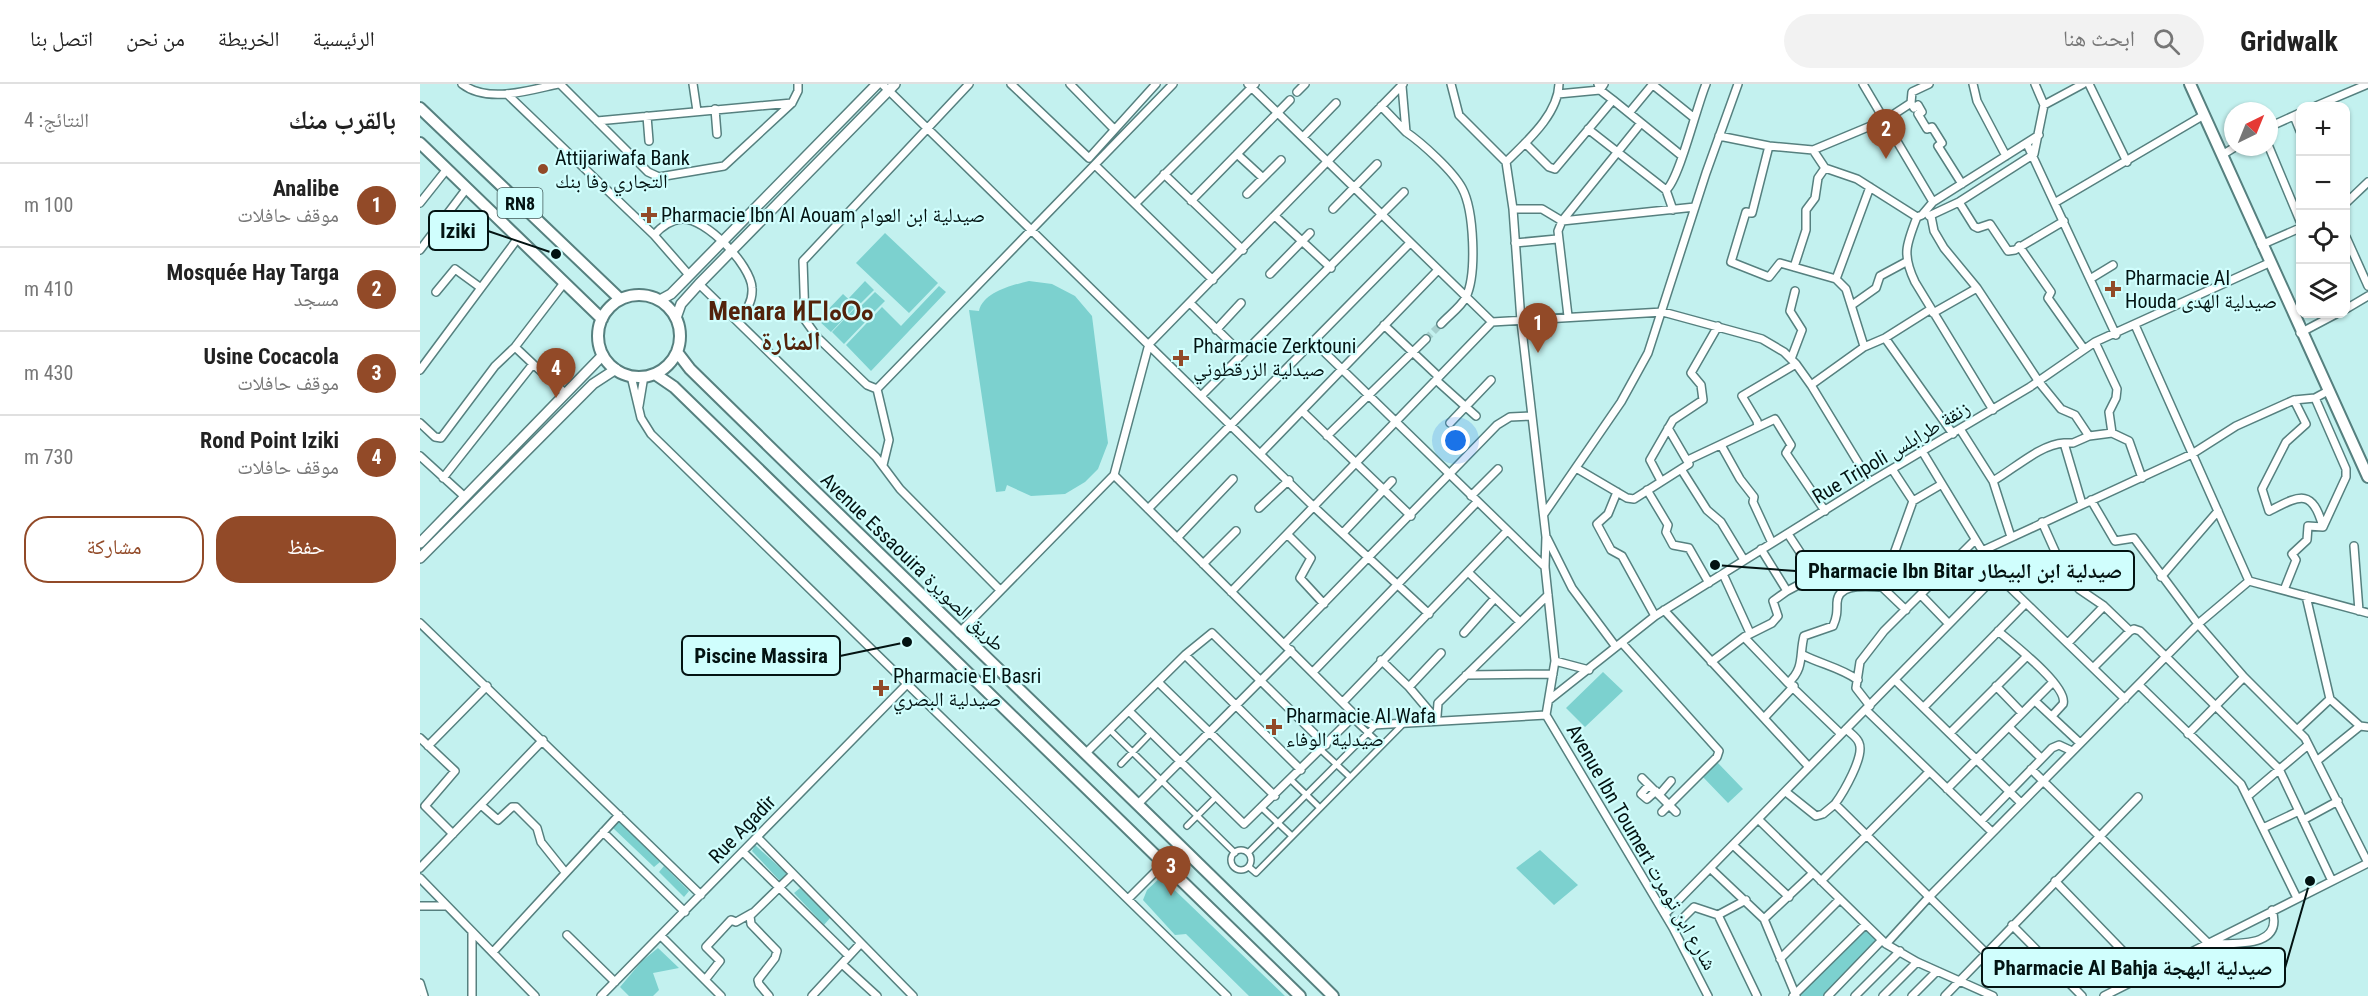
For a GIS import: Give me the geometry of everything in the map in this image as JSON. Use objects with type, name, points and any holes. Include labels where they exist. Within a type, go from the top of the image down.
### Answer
[{"type":"main road","points":[[2190,84],[2300,333],[2367,474]]},
{"type":"main road","name":"RN8","points":[[420,108],[620,299]]},
{"type":"main road","name":"RN8","points":[[422,148],[447,169],[602,319]]},
{"type":"main road","points":[[641,294],[660,300],[676,318],[680,334],[677,352],[668,365],[649,375],[631,376],[616,369],[603,355],[598,337],[602,319],[608,309],[620,299],[641,294]]},
{"type":"main road","name":"Avenue Essaouira طريق الصويرة","points":[[677,352],[690,369],[959,633],[1087,752],[1333,996]]},
{"type":"main road","name":"Avenue Essaouira طريق الصويرة","points":[[649,375],[674,387],[1300,996]]},
{"type":"street","points":[[462,84],[472,90],[507,94],[559,84],[648,172],[659,177],[724,166],[792,103],[798,91],[798,84]]},
{"type":"street","points":[[693,84],[697,111]]},
{"type":"street","points":[[660,300],[672,294],[877,84]]},
{"type":"street","points":[[877,389],[867,386],[810,330],[803,309],[802,267],[807,255],[969,84]]},
{"type":"street","points":[[1011,84],[1089,158],[1156,84]]},
{"type":"street","points":[[1070,84],[1114,129]]},
{"type":"street","points":[[877,389],[1173,84]]},
{"type":"street","points":[[1297,92],[1305,84]]},
{"type":"street","points":[[1355,717],[1372,725],[1436,718],[1546,715],[1556,661],[1545,567],[1544,514],[1521,321],[1513,208],[1506,162],[1459,115],[1451,84]]},
{"type":"street","points":[[1506,162],[1525,143],[1549,112],[1558,94],[1559,84]]},
{"type":"street","points":[[1629,113],[1653,84],[1693,117]]},
{"type":"street","points":[[1666,190],[1675,178],[1693,117],[1706,84]]},
{"type":"street","points":[[1544,514],[1634,380],[1657,332],[1695,207],[1738,84]]},
{"type":"street","points":[[1863,84],[1933,202]]},
{"type":"street","points":[[1929,84],[1911,88],[1911,103],[1914,108],[1918,105],[1922,112],[1918,114],[1928,129],[1932,127],[1942,143],[1938,146],[1962,184]]},
{"type":"street","points":[[1973,84],[1977,101],[2006,156]]},
{"type":"street","points":[[1813,150],[1826,168],[1857,179],[1919,216],[1931,216],[1959,202],[2034,154],[2044,105],[2036,84]]},
{"type":"street","points":[[2044,105],[2083,84]]},
{"type":"street","points":[[2089,84],[2127,162]]},
{"type":"street","points":[[2325,102],[2368,84]]},
{"type":"street","points":[[1136,203],[1251,85],[1437,271],[1492,322]]},
{"type":"street","points":[[959,633],[1114,475],[1149,344],[1403,85]]},
{"type":"street","points":[[1403,85],[1406,132]]},
{"type":"street","points":[[676,318],[681,304],[699,284],[889,86],[927,130],[1202,395],[1313,506],[1430,614]]},
{"type":"street","points":[[1558,94],[1601,86],[1613,100],[1682,156]]},
{"type":"street","points":[[507,94],[654,235],[689,275]]},
{"type":"street","points":[[1191,201],[1290,100]]},
{"type":"street","points":[[1525,143],[1549,167],[1555,168],[1613,100]]},
{"type":"street","points":[[597,121],[792,103]]},
{"type":"street","points":[[1303,137],[1336,103]]},
{"type":"street","points":[[1719,136],[1769,146],[1813,150],[1885,120],[1911,103]]},
{"type":"street","points":[[1381,106],[1457,180],[1463,190],[1468,212],[1473,262],[1466,298],[1441,324]]},
{"type":"street","points":[[715,109],[717,134]]},
{"type":"street","points":[[2056,202],[2204,115]]},
{"type":"street","points":[[2278,123],[2296,115]]},
{"type":"street","points":[[647,116],[649,141]]},
{"type":"street","points":[[1568,316],[1557,239],[1562,220],[1641,123]]},
{"type":"street","points":[[1588,129],[1666,190],[1673,210]]},
{"type":"street","points":[[1994,410],[1932,311],[1905,262],[1906,247],[1919,216],[1933,202],[2038,135]]},
{"type":"street","points":[[2027,144],[2034,154],[2116,335]]},
{"type":"street","points":[[1769,146],[1752,213],[1746,212],[1731,262],[1769,277],[1780,262],[1836,279],[1846,289],[1864,347]]},
{"type":"street","points":[[1237,154],[1263,178]]},
{"type":"street","points":[[2273,156],[2296,210]]},
{"type":"street","points":[[1247,194],[1281,160]]},
{"type":"street","points":[[1996,163],[2002,174]]},
{"type":"street","points":[[1333,209],[1377,164]]},
{"type":"street","points":[[1095,165],[1213,280]]},
{"type":"street","points":[[1794,267],[1806,230],[1806,210],[1815,198],[1818,178],[1826,168]]},
{"type":"street","points":[[420,203],[447,169]]},
{"type":"street","points":[[1164,174],[1243,250]]},
{"type":"street","points":[[2350,199],[2368,182]]},
{"type":"street","points":[[1836,279],[1870,187]]},
{"type":"street","points":[[420,250],[467,188]]},
{"type":"street","points":[[1202,395],[1331,268],[1404,192]]},
{"type":"street","points":[[1959,202],[1974,226],[1978,228],[1990,224],[2008,251],[2014,250],[2064,221]]},
{"type":"street","points":[[1513,208],[1542,210],[1562,220],[1695,207]]},
{"type":"street","points":[[1931,216],[1934,231],[1944,248],[1977,288],[2039,381],[2061,409],[2075,415],[2089,436]]},
{"type":"street","points":[[1276,217],[1331,268]]},
{"type":"street","points":[[654,235],[668,224],[684,219],[705,226],[722,242],[749,274],[752,286],[747,311],[737,321]]},
{"type":"street","points":[[2261,245],[2296,230]]},
{"type":"street","points":[[1270,274],[1311,233]]},
{"type":"street","points":[[420,370],[518,238]]},
{"type":"street","points":[[1515,243],[1557,239]]},
{"type":"street","points":[[1148,509],[1230,423],[1410,243]]},
{"type":"street","points":[[2019,246],[2050,292],[2048,298],[2084,349]]},
{"type":"street","points":[[2350,246],[2368,286]]},
{"type":"street","points":[[1852,305],[1876,288],[1880,276],[1905,262]]},
{"type":"street","name":"Rue Tripoli زنقة طرابلس","points":[[1549,700],[1664,610],[1870,482],[1994,410],[2095,342],[2116,335],[2269,264]]},
{"type":"street","points":[[2090,279],[2113,265]]},
{"type":"street","points":[[436,292],[455,269],[481,288]]},
{"type":"street","points":[[1261,453],[1437,271]]},
{"type":"street","points":[[420,423],[435,437],[441,438],[495,366],[515,347],[564,283]]},
{"type":"street","points":[[699,284],[883,465],[900,489],[1000,590]]},
{"type":"street","points":[[1811,385],[1864,347],[1886,338],[1977,288]]},
{"type":"street","points":[[1758,428],[1757,421],[1742,396],[1794,362],[1802,330],[1790,311],[1795,291]]},
{"type":"street","points":[[2350,307],[2368,296]]},
{"type":"street","points":[[1190,303],[1242,354]]},
{"type":"street","points":[[1216,330],[1241,303]]},
{"type":"street","points":[[1231,592],[1492,322],[1663,312],[1762,339],[1794,362],[1811,385],[1870,482]]},
{"type":"street","points":[[2300,333],[2328,318]]},
{"type":"street","points":[[1384,325],[1476,416]]},
{"type":"street","points":[[2135,325],[2249,581]]},
{"type":"street","points":[[1661,481],[1650,462],[1675,418],[1703,400],[1701,385],[1691,373],[1718,326]]},
{"type":"street","points":[[1886,338],[1993,481],[2011,537]]},
{"type":"street","points":[[1328,436],[1426,339]]},
{"type":"street","points":[[1313,341],[1545,567]]},
{"type":"street","points":[[2095,342],[2117,389],[2116,398],[2109,412],[2112,433]]},
{"type":"street","points":[[515,347],[564,392]]},
{"type":"street","points":[[420,543],[564,392],[603,355]]},
{"type":"street","points":[[443,478],[533,364]]},
{"type":"street","points":[[420,558],[585,391],[601,377],[616,369]]},
{"type":"street","points":[[639,406],[649,375]]},
{"type":"street","points":[[631,376],[641,418],[651,435],[1227,996]]},
{"type":"street","points":[[1450,423],[1491,380]]},
{"type":"street","points":[[877,389],[889,440],[883,465]]},
{"type":"street","points":[[1982,550],[2193,454],[2236,426],[2294,400],[2315,398],[2328,391]]},
{"type":"street","points":[[2315,398],[2347,474],[2323,527]]},
{"type":"street","points":[[2294,400],[2306,424],[2286,442],[2265,480],[2263,495],[2269,511],[2299,496],[2305,497],[2318,508],[2323,527]]},
{"type":"street","points":[[1302,411],[1411,516]]},
{"type":"street","points":[[1285,644],[1501,422],[1510,417],[1532,416]]},
{"type":"street","points":[[1688,460],[1775,419],[1791,445],[1786,453],[1825,510]]},
{"type":"street","points":[[1576,468],[1631,500],[1689,464],[1668,428]]},
{"type":"street","points":[[1993,481],[2052,443],[2073,443],[2089,436],[2112,433],[2129,441],[2142,478]]},
{"type":"street","points":[[2064,443],[2082,504]]},
{"type":"street","points":[[1721,445],[1736,473],[1754,497],[1753,502],[1772,543]]},
{"type":"street","points":[[1922,451],[1997,575],[2125,699]]},
{"type":"street","points":[[420,456],[465,497]]},
{"type":"street","points":[[1471,496],[1498,469]]},
{"type":"street","points":[[1681,469],[1707,510],[1718,518],[1744,560]]},
{"type":"street","points":[[1892,469],[1913,501]]},
{"type":"street","points":[[1114,475],[1343,702],[1381,745]]},
{"type":"street","points":[[1177,538],[1233,479]]},
{"type":"street","points":[[1260,508],[1289,480]]},
{"type":"street","points":[[1343,533],[1392,481]]},
{"type":"street","points":[[1881,587],[1913,501],[1942,484]]},
{"type":"street","points":[[1647,490],[1668,525],[1666,532],[1673,545],[1689,548],[1709,583]]},
{"type":"street","points":[[1617,492],[1608,514],[1597,524],[1597,529],[1611,550],[1622,556],[1655,616]]},
{"type":"street","points":[[2091,500],[2115,541],[2134,538],[2198,624],[2244,677],[2298,729],[2318,760],[2368,863],[2104,996]]},
{"type":"street","points":[[1313,672],[1477,502]]},
{"type":"street","points":[[2161,577],[2218,511]]},
{"type":"street","points":[[2042,522],[2063,569],[2079,589],[2104,606],[2130,631]]},
{"type":"street","points":[[2284,590],[2296,560],[2292,554],[2307,540],[2308,526],[2323,527]]},
{"type":"street","points":[[1203,564],[1236,531]]},
{"type":"street","points":[[1343,702],[1430,614],[1507,531]]},
{"type":"street","points":[[1287,534],[1311,558],[1300,578],[1324,604]]},
{"type":"street","points":[[1788,534],[1815,574]]},
{"type":"street","points":[[1546,537],[1572,588],[1619,645],[1719,751],[1717,757],[1662,812]]},
{"type":"street","points":[[1976,540],[1884,631],[1860,662],[1857,671],[1857,692],[1868,708],[1929,772],[1992,832]]},
{"type":"street","points":[[2354,546],[2359,611]]},
{"type":"street","points":[[1761,549],[1787,591]]},
{"type":"street","points":[[1469,573],[1520,622]]},
{"type":"street","points":[[1711,662],[1747,634],[1777,618],[1773,601],[1815,574],[1824,573],[1849,587],[1881,587],[1906,610]]},
{"type":"street","points":[[1723,574],[1747,634],[1791,684],[1859,742],[1860,750],[1852,775],[1835,804],[1816,816],[1786,792]]},
{"type":"street","points":[[1665,914],[1997,575]]},
{"type":"street","points":[[2249,581],[2368,614]]},
{"type":"street","points":[[1828,996],[2198,624],[2249,581]]},
{"type":"street","points":[[1764,718],[1798,674],[1803,655],[1801,648],[1804,636],[1816,630],[1831,629],[1839,610],[1838,599],[1849,587]]},
{"type":"street","points":[[1436,718],[1438,703],[1548,595]]},
{"type":"street","points":[[1921,596],[1949,624]]},
{"type":"street","points":[[2306,596],[2330,699],[2364,727],[2318,760]]},
{"type":"street","points":[[1464,633],[1495,598]]},
{"type":"street","points":[[1924,707],[2025,604]]},
{"type":"street","points":[[2068,643],[2104,606]]},
{"type":"street","points":[[1664,610],[1809,766]]},
{"type":"street","points":[[420,623],[701,895]]},
{"type":"street","points":[[2093,668],[2130,631],[2134,629],[2140,631],[2280,769],[2332,881]]},
{"type":"street","points":[[1998,631],[2053,682],[2065,699],[2052,716]]},
{"type":"street","points":[[1087,752],[1185,655],[1209,633],[1214,633],[1261,680],[1350,777]]},
{"type":"street","points":[[1138,804],[1291,650]]},
{"type":"street","points":[[1409,687],[1441,653]]},
{"type":"street","points":[[1185,655],[1301,770]]},
{"type":"street","points":[[1803,655],[1827,666],[1839,667],[1858,680]]},
{"type":"street","points":[[1950,733],[2027,656]]},
{"type":"street","points":[[1382,660],[1436,718]]},
{"type":"street","points":[[1556,661],[1589,670]]},
{"type":"street","points":[[1466,675],[1553,674]]},
{"type":"street","points":[[2188,734],[2244,677]]},
{"type":"street","points":[[1895,680],[2021,803]]},
{"type":"street","points":[[1158,682],[1275,796]]},
{"type":"street","points":[[1947,789],[2053,682]]},
{"type":"street","name":"Rue Agadir","points":[[601,996],[907,684]]},
{"type":"street","points":[[2139,685],[2241,784],[2297,898]]},
{"type":"street","points":[[428,746],[487,686]]},
{"type":"street","points":[[1996,687],[2022,713]]},
{"type":"street","points":[[2298,729],[2330,699]]},
{"type":"street","points":[[2035,701],[2080,743]]},
{"type":"street","points":[[1129,711],[1244,824],[1355,717]]},
{"type":"street","name":"Avenue Ibn Toumert شارع ابن تومرت","points":[[1546,715],[1665,914],[1708,996]]},
{"type":"street","points":[[1249,867],[1256,873],[1404,722]]},
{"type":"street","points":[[1248,854],[1377,724]]},
{"type":"street","points":[[2009,727],[2041,758]]},
{"type":"street","points":[[1110,730],[1235,853]]},
{"type":"street","points":[[1121,764],[1151,733]]},
{"type":"street","points":[[420,738],[455,772],[423,807],[453,834]]},
{"type":"street","points":[[420,868],[543,740]]},
{"type":"street","points":[[1981,821],[2041,758],[2057,745],[2072,752]]},
{"type":"street","points":[[2248,796],[2308,745]]},
{"type":"street","points":[[2031,769],[2209,944],[2262,940],[2271,935],[2275,927],[2272,910]]},
{"type":"street","points":[[1821,881],[1929,772]]},
{"type":"street","points":[[1642,778],[1676,812]]},
{"type":"street","points":[[1291,780],[1320,808]]},
{"type":"street","points":[[1649,785],[1641,794],[1647,800],[1671,781]]},
{"type":"street","points":[[1945,996],[2138,797]]},
{"type":"street","points":[[1187,826],[1215,798]]},
{"type":"street","points":[[2303,820],[2338,801]]},
{"type":"street","points":[[1835,804],[1986,952]]},
{"type":"street","points":[[481,805],[498,820],[512,807],[516,807],[537,828],[541,842],[565,872]]},
{"type":"street","points":[[1262,808],[1292,836]]},
{"type":"street","points":[[2263,828],[2299,811]]},
{"type":"street","points":[[493,952],[620,815]]},
{"type":"street","points":[[1759,820],[1884,942],[1917,962],[1991,996]]},
{"type":"street","points":[[603,832],[685,912]]},
{"type":"street","points":[[757,837],[913,996]]},
{"type":"street","points":[[1733,845],[1789,897]]},
{"type":"street","points":[[1235,853],[1244,851],[1248,854],[1251,860],[1249,867]]},
{"type":"street","points":[[742,852],[849,956]]},
{"type":"street","points":[[1235,853],[1232,860],[1234,867],[1242,870],[1249,867]]},
{"type":"street","points":[[1128,899],[1164,863]]},
{"type":"street","points":[[1710,868],[1764,919],[1795,996],[1865,925]]},
{"type":"street","points":[[1764,919],[1813,873]]},
{"type":"street","points":[[769,996],[758,980],[775,958],[777,951],[751,924],[750,916],[792,875]]},
{"type":"street","points":[[420,878],[535,996]]},
{"type":"street","points":[[2055,881],[2146,975]]},
{"type":"street","points":[[1780,959],[1840,899]]},
{"type":"street","points":[[1718,915],[1746,900]]},
{"type":"street","points":[[420,906],[446,906]]},
{"type":"street","points":[[1673,928],[1694,907],[1718,915],[1757,996]]},
{"type":"street","points":[[705,980],[720,961],[706,947],[731,920],[736,922],[755,912]]},
{"type":"street","points":[[2012,926],[2082,996]]},
{"type":"street","points":[[472,932],[472,996]]},
{"type":"street","points":[[567,935],[615,982]]},
{"type":"street","points":[[661,936],[721,996]]},
{"type":"street","points":[[812,996],[861,943]]},
{"type":"street","points":[[1855,996],[1900,951]]},
{"type":"street","points":[[1883,996],[1917,962]]},
{"type":"street","points":[[842,964],[877,996]]},
{"type":"street","points":[[1912,996],[1937,971]]},
{"type":"street","points":[[420,983],[424,996]]},
{"type":"shaded area","points":[[885,233],[938,283],[909,313],[856,263]]},
{"type":"shaded area","points":[[865,281],[874,290],[858,306],[849,298]]},
{"type":"shaded area","points":[[1029,281],[1052,284],[1075,296],[1092,316],[1108,443],[1098,469],[1085,482],[1065,494],[1031,496],[1007,485],[1005,491],[996,492],[969,310],[979,311],[982,304],[992,294]]},
{"type":"shaded area","points":[[939,286],[946,292],[871,371],[846,345],[882,307],[901,326]]},
{"type":"shaded area","points":[[875,292],[885,301],[869,317],[859,308]]},
{"type":"shaded area","points":[[843,294],[856,306],[831,332],[818,320]]},
{"type":"shaded area","points":[[856,307],[868,319],[844,344],[832,332]]},
{"type":"shaded area","points":[[1603,672],[1623,691],[1585,727],[1566,708]]},
{"type":"shaded area","points":[[1717,762],[1743,789],[1728,803],[1702,776]]},
{"type":"shaded area","points":[[619,821],[660,862],[654,867],[613,828]]},
{"type":"shaded area","points":[[755,845],[787,874],[781,882],[752,851]]},
{"type":"shaded area","points":[[1540,850],[1578,885],[1554,905],[1516,868]]},
{"type":"shaded area","points":[[664,866],[689,891],[684,897],[659,872]]},
{"type":"shaded area","points":[[1161,877],[1285,996],[1249,996],[1186,934],[1175,935],[1143,900],[1147,890]]},
{"type":"shaded area","points":[[800,888],[830,918],[824,925],[794,893]]},
{"type":"shaded area","points":[[1865,929],[1880,942],[1825,996],[1798,996]]},
{"type":"shaded area","points":[[658,948],[679,968],[653,973],[659,990],[653,996],[629,996],[620,987],[642,961]]},
{"type":"tunnel","points":[[1426,339],[1441,324]]},
{"type":"place","name":"Mosquée Hay Targa","points":[[1886,159]]},
{"type":"place","name":"Attijariwafa Bank التجاري وفا بنك","points":[[543,169]]},
{"type":"place","name":"Pharmacie Ibn Al Aouam صيدلية ابن العوام","points":[[649,215]]},
{"type":"place","name":"Iziki","points":[[556,254]]},
{"type":"place","name":"Pharmacie Al Houda صيدلية الهدى","points":[[2113,289]]},
{"type":"place","name":"Analibe","points":[[1538,353]]},
{"type":"place","name":"Pharmacie Zerktouni صيدلية الزرقطوني","points":[[1181,358]]},
{"type":"place","name":"Rond Point Iziki","points":[[556,398]]},
{"type":"place","name":"Pharmacie Ibn Bitar صيدلية ابن البيطار","points":[[1715,565]]},
{"type":"place","name":"Piscine Massira","points":[[907,642]]},
{"type":"place","name":"Pharmacie El Basri صيدلية البصري","points":[[881,688]]},
{"type":"place","name":"Pharmacie Al Wafa صيدلية الوفاء","points":[[1274,727]]},
{"type":"place","name":"Pharmacie Al Bahja صيدلية البهجة","points":[[2310,881]]},
{"type":"place","name":"Usine Cocacola","points":[[1171,896]]},
{"type":"district","name":"Menara ⵍⵎⵏⴰⵔⴰ المنارة","points":[[791,326]]}]
